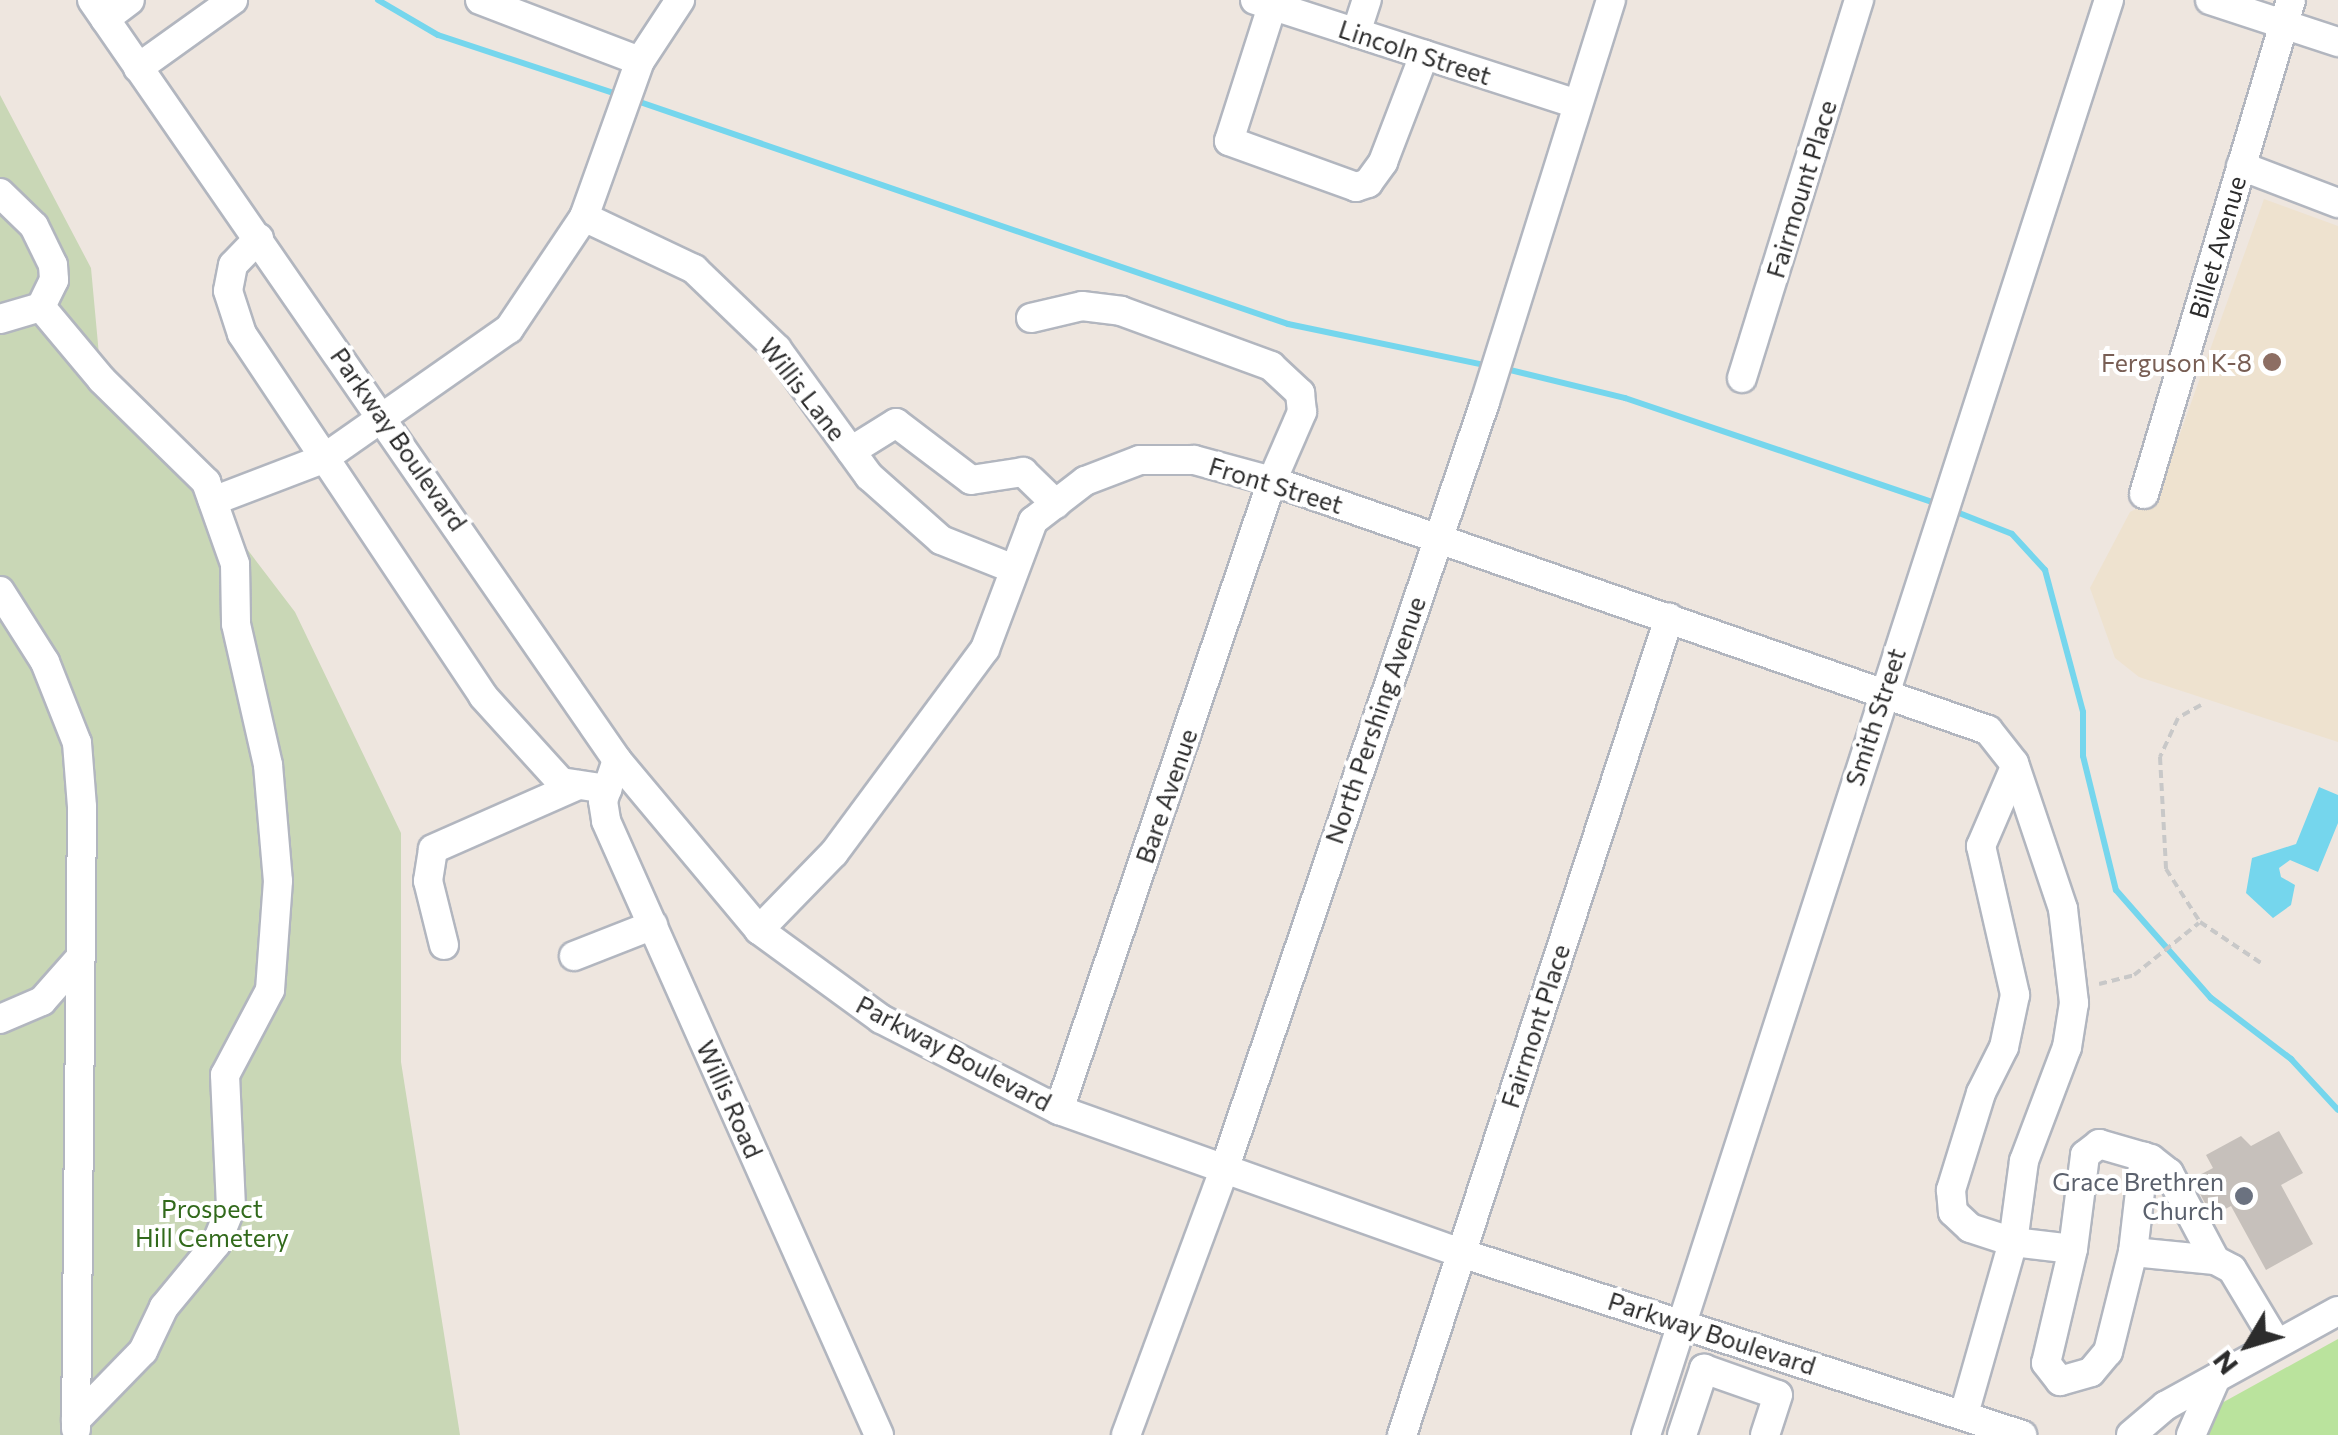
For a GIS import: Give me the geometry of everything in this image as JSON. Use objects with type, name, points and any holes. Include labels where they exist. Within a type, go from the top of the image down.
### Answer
[{"type":"street","points":[[98,10],[130,0]]},
{"type":"street","points":[[138,68],[233,0]]},
{"type":"street","points":[[480,0],[640,61]]},
{"type":"street","points":[[212,502],[323,459],[509,329],[584,217],[640,61],[680,0]]},
{"type":"street","points":[[1356,33],[1367,0]]},
{"type":"street","name":"North Pershing Avenue","points":[[1126,1435],[1224,1170],[1485,402],[1515,295],[1611,0]]},
{"type":"street","name":"Fairmount Place","points":[[1742,378],[1860,0]]},
{"type":"street","name":"Smith Street","points":[[1646,1435],[2109,0]]},
{"type":"street","points":[[2210,0],[2287,12],[2338,42]]},
{"type":"street","points":[[1266,2],[1229,141],[1356,186],[1368,183],[1383,162],[1424,55]]},
{"type":"street","name":"Lincoln Street","points":[[1266,2],[1577,104]]},
{"type":"street","name":"Parkway Boulevard","points":[[98,10],[386,418],[617,760],[759,930],[880,1019],[1059,1110],[1461,1252],[2022,1435]]},
{"type":"street","name":"Billet Avenue","points":[[2144,494],[2287,12]]},
{"type":"street","points":[[2241,166],[2338,203]]},
{"type":"street","points":[[0,193],[34,226],[53,266],[54,280],[41,307],[0,318]]},
{"type":"street","name":"Willis Lane","points":[[584,217],[694,270],[776,349],[868,476],[942,540],[1014,569]]},
{"type":"street","points":[[259,238],[233,265],[228,291],[242,334],[483,696],[544,769],[578,785],[607,788]]},
{"type":"street","name":"Bare Avenue","points":[[1031,318],[1082,306],[1121,311],[1271,366],[1300,392],[1302,412],[1272,481],[1059,1110]]},
{"type":"street","points":[[41,307],[102,380],[206,482],[235,564],[236,624],[268,765],[278,881],[270,990],[225,1075],[230,1207],[216,1244],[164,1308],[142,1351],[76,1428]]},
{"type":"street","points":[[850,450],[896,423],[972,480],[1023,472],[1056,504]]},
{"type":"street","name":"Front Street","points":[[759,930],[834,854],[985,649],[1034,521],[1085,481],[1140,460],[1194,460],[1272,481],[1944,714],[1988,730],[2015,767]]},
{"type":"street","points":[[0,591],[45,662],[76,742],[80,1012],[76,1428]]},
{"type":"street","name":"Fairmont Place","points":[[1402,1435],[1669,618]]},
{"type":"street","name":"Willis Road","points":[[617,760],[607,788],[606,822],[880,1435]]},
{"type":"street","points":[[1964,1414],[2013,1242],[2024,1161],[2068,1048],[2074,984],[2063,909],[2015,767]]},
{"type":"street","points":[[2015,767],[1981,846],[2015,995],[2004,1047],[1981,1093],[1950,1202],[1958,1222],[2013,1242],[2072,1248]]},
{"type":"street","points":[[444,945],[428,881],[433,849],[578,785]]},
{"type":"street","points":[[574,956],[653,925]]},
{"type":"street","points":[[0,1019],[42,1001],[80,958]]},
{"type":"street","points":[[42,1001],[80,1012]]},
{"type":"street","points":[[2144,1157],[2133,1252],[2108,1352],[2092,1372],[2060,1381],[2046,1363],[2072,1248],[2085,1156],[2099,1144],[2144,1157],[2178,1184],[2215,1260],[2247,1287],[2277,1344]]},
{"type":"street","points":[[2133,1252],[2215,1260]]},
{"type":"street","points":[[2131,1435],[2216,1378],[2338,1311]]},
{"type":"street","points":[[1682,1435],[1726,1338]]},
{"type":"street","points":[[1770,1392],[1782,1356]]},
{"type":"street","points":[[1664,1376],[1778,1394],[1765,1435]]},
{"type":"street","points":[[2191,1435],[2216,1378]]},
{"type":"path","points":[[2201,706],[2178,718],[2160,756],[2166,869],[2200,922],[2261,963]]},
{"type":"path","points":[[2074,984],[2123,980],[2154,961],[2200,922]]},
{"type":"shaded area","name":"Ferguson K-8","points":[[2264,199],[2338,226],[2338,742],[2139,677],[2115,658],[2090,588],[2130,512],[2157,498]]},
{"type":"green space","name":"Prospect Hill Cemetery","points":[[0,95],[91,268],[99,355],[295,612],[401,833],[401,1062],[460,1435],[0,1435]]},
{"type":"green space","points":[[2338,1339],[2338,1435],[2204,1435],[2220,1404]]},
{"type":"water","points":[[2319,787],[2338,795],[2338,823],[2318,872],[2290,860],[2279,868],[2281,877],[2295,885],[2291,905],[2273,918],[2246,893],[2252,858],[2296,844]]},
{"type":"building","name":"Grace Brethren Church","points":[[2279,1131],[2303,1173],[2281,1185],[2313,1244],[2266,1270],[2231,1206],[2212,1216],[2192,1179],[2213,1168],[2206,1155],[2241,1136],[2251,1146]]},
{"type":"waterway","points":[[378,0],[438,35],[622,96]]},
{"type":"waterway","points":[[634,100],[1288,324],[1489,366]]},
{"type":"waterway","points":[[1502,368],[1625,398],[1938,504]]},
{"type":"waterway","points":[[1954,511],[2012,534],[2045,570],[2083,712],[2083,756],[2116,890],[2211,998],[2291,1059],[2338,1110]]},
{"type":"place","name":"Ferguson K-8","points":[[2272,362]]},
{"type":"place","name":"Grace Brethren Church","points":[[2244,1196]]}]
